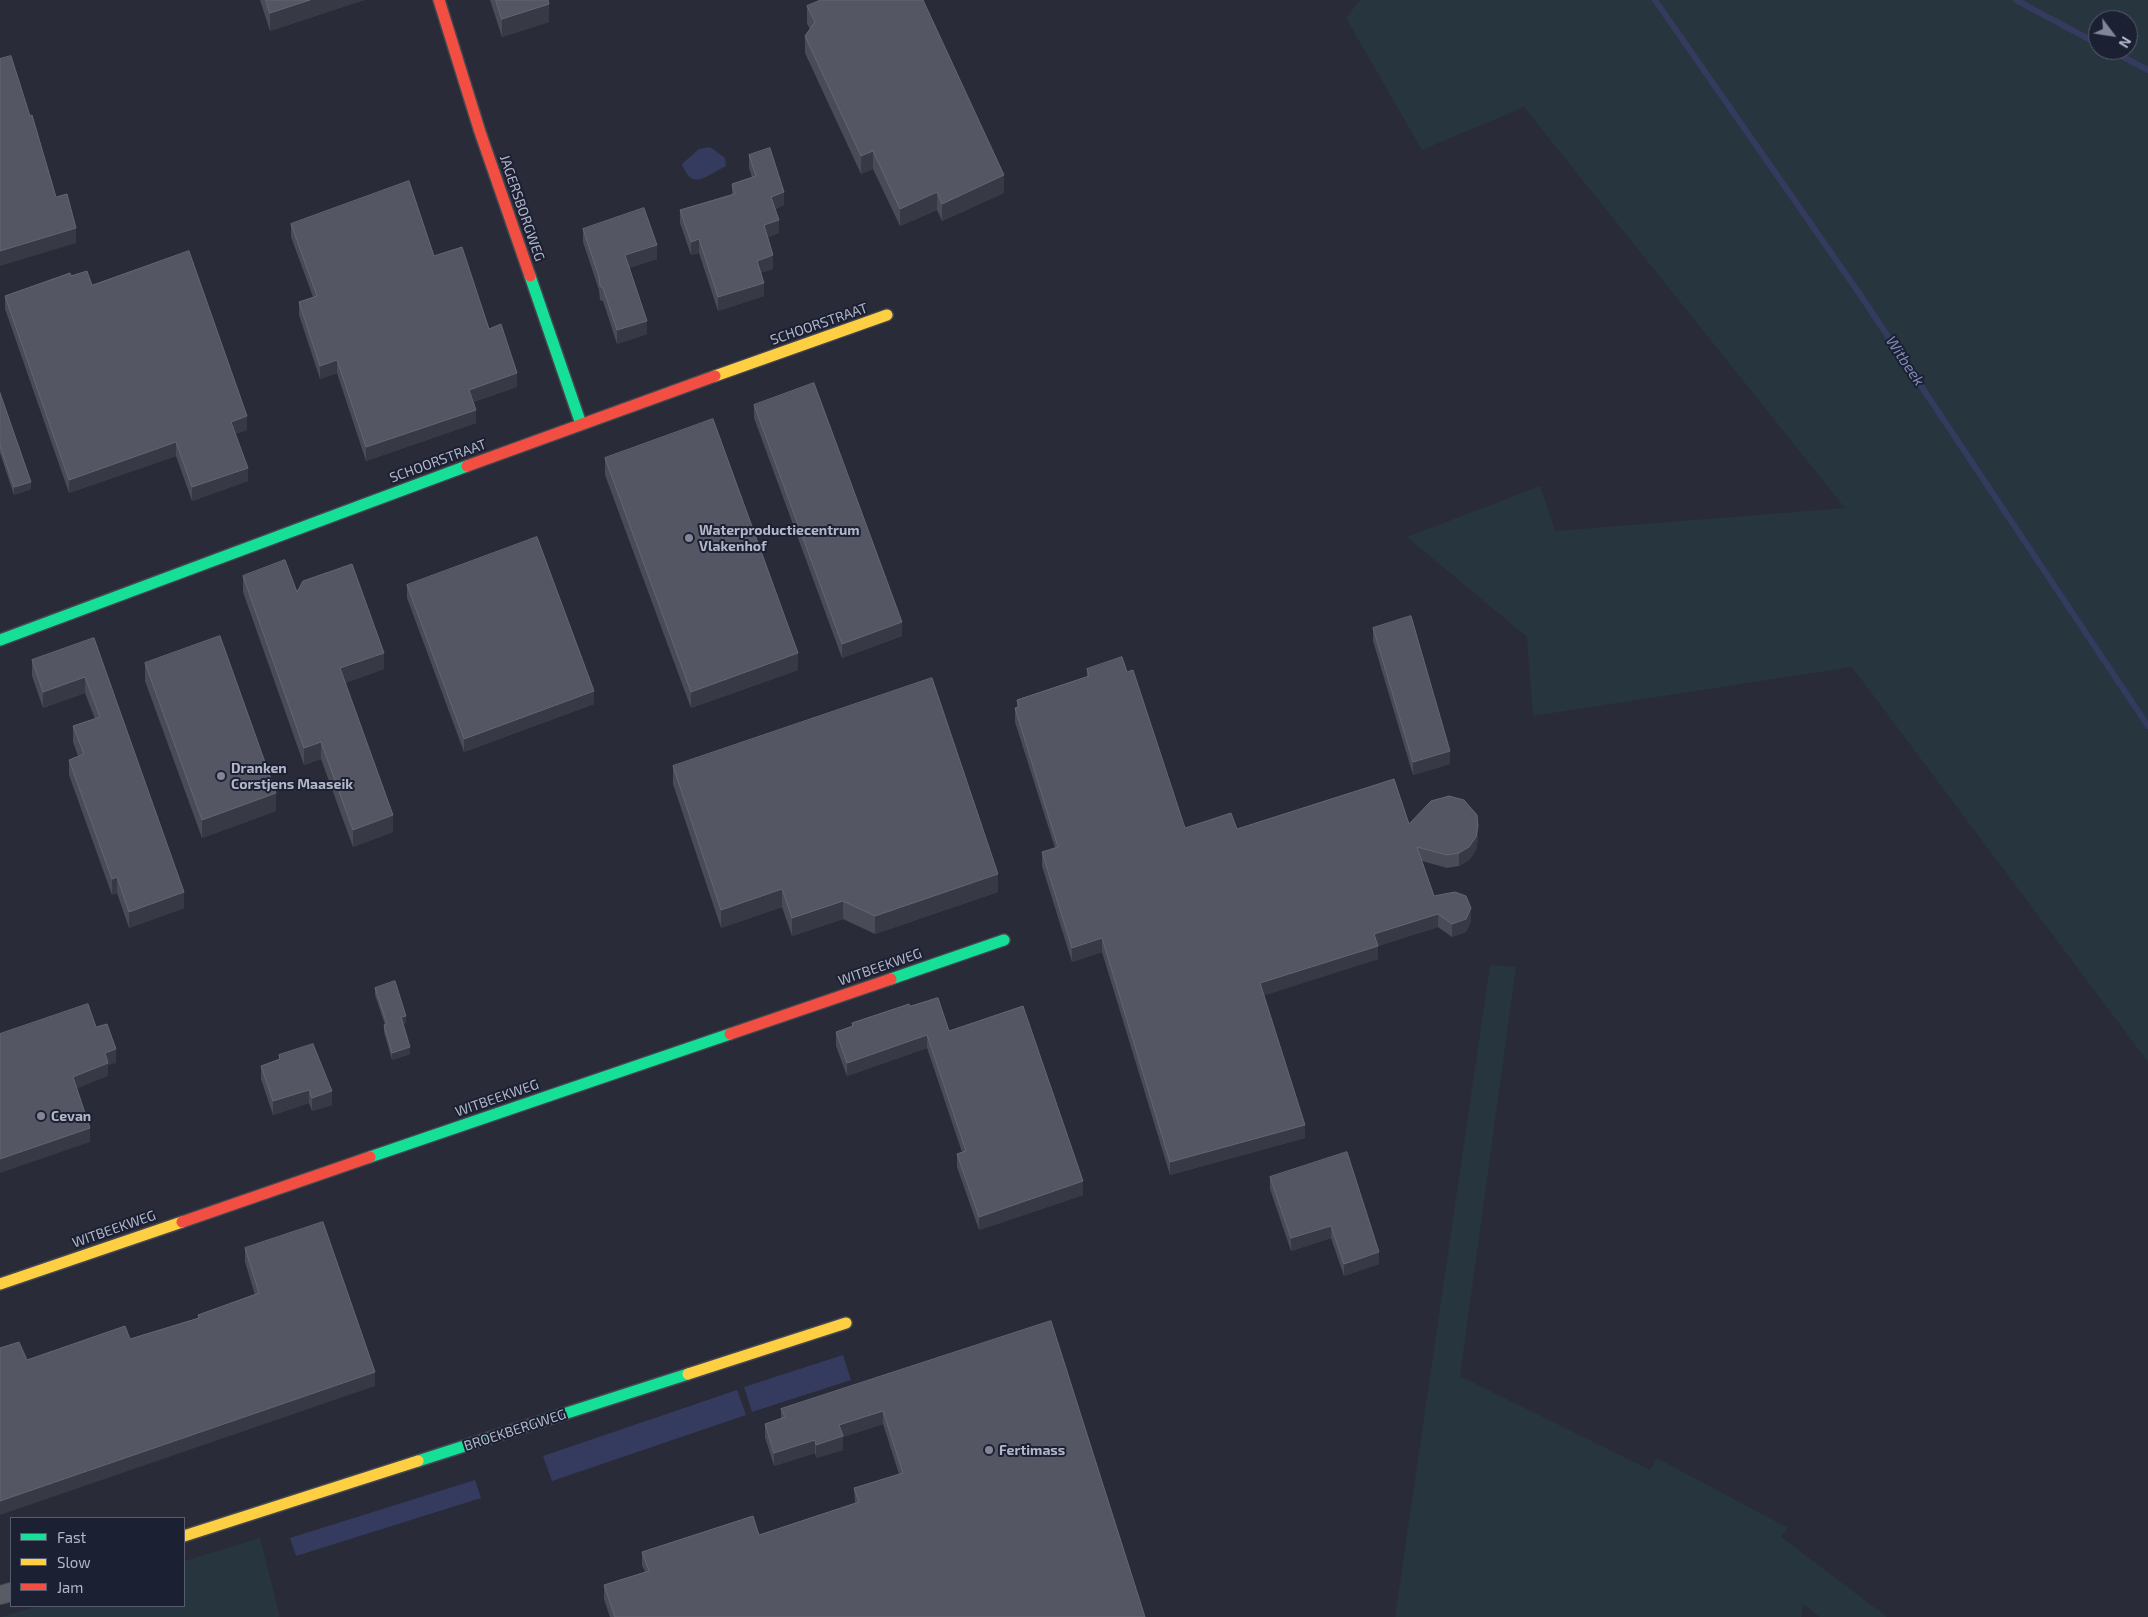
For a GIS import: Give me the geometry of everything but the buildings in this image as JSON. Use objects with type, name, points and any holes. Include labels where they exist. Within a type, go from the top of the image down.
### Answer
[{"type":"street","name":"JAGERSBORGWEG","points":[[439,0],[480,132],[580,424]]},
{"type":"street","name":"SCHOORSTRAAT","points":[[0,640],[580,424],[888,315]]},
{"type":"street","name":"WITBEEKWEG","points":[[0,1284],[1004,940]]},
{"type":"street","name":"BROEKBERGWEG","points":[[185,1536],[846,1323]]},
{"type":"shaded area","points":[[1360,0],[2148,0],[2148,1062],[1852,667],[1533,716],[1527,637],[1407,537],[1540,486],[1555,531],[1845,508],[1524,107],[1422,150],[1346,18]]},
{"type":"shaded area","points":[[1490,965],[1516,967],[1460,1376],[1650,1470],[1657,1458],[1788,1528],[1781,1537],[1887,1617],[1820,1617],[1803,1604],[1801,1617],[1395,1617]]},
{"type":"shaded area","points":[[260,1538],[280,1617],[1,1617],[35,1607],[185,1607],[185,1561]]},
{"type":"water","points":[[710,147],[725,158],[726,166],[707,177],[701,179],[691,178],[686,173],[682,164],[699,149]]},
{"type":"water","points":[[843,1355],[851,1380],[752,1412],[744,1387]]},
{"type":"water","points":[[737,1390],[746,1415],[552,1481],[543,1456]]},
{"type":"water","points":[[475,1480],[481,1498],[296,1556],[290,1538]]},
{"type":"waterway","name":"Witbeek","points":[[1655,0],[1859,293],[2148,726]]},
{"type":"waterway","points":[[2016,0],[2088,39]]},
{"type":"waterway","points":[[2129,60],[2148,70]]},
{"type":"traffic: fast","points":[[530,276],[581,424]]},
{"type":"traffic: fast","points":[[0,640],[467,466]]},
{"type":"traffic: fast","points":[[891,979],[1004,940]]},
{"type":"traffic: fast","points":[[370,1157],[730,1034]]},
{"type":"traffic: fast","points":[[418,1461],[688,1374]]},
{"type":"traffic: slow","points":[[715,376],[887,315]]},
{"type":"traffic: slow","points":[[0,1284],[182,1222]]},
{"type":"traffic: slow","points":[[688,1374],[846,1323]]},
{"type":"traffic: slow","points":[[185,1536],[418,1461]]},
{"type":"traffic: jam","points":[[439,0],[480,132],[530,276]]},
{"type":"traffic: jam","points":[[467,466],[715,376]]},
{"type":"traffic: jam","points":[[730,1034],[891,979]]},
{"type":"traffic: jam","points":[[182,1222],[370,1157]]},
{"type":"place","name":"Waterproductiecentrum Vlakenhof","points":[[689,538]]},
{"type":"place","name":"Dranken Corstjens Maaseik","points":[[221,776]]},
{"type":"place","name":"Cevan","points":[[41,1116]]},
{"type":"place","name":"Fertimass","points":[[989,1450]]}]
